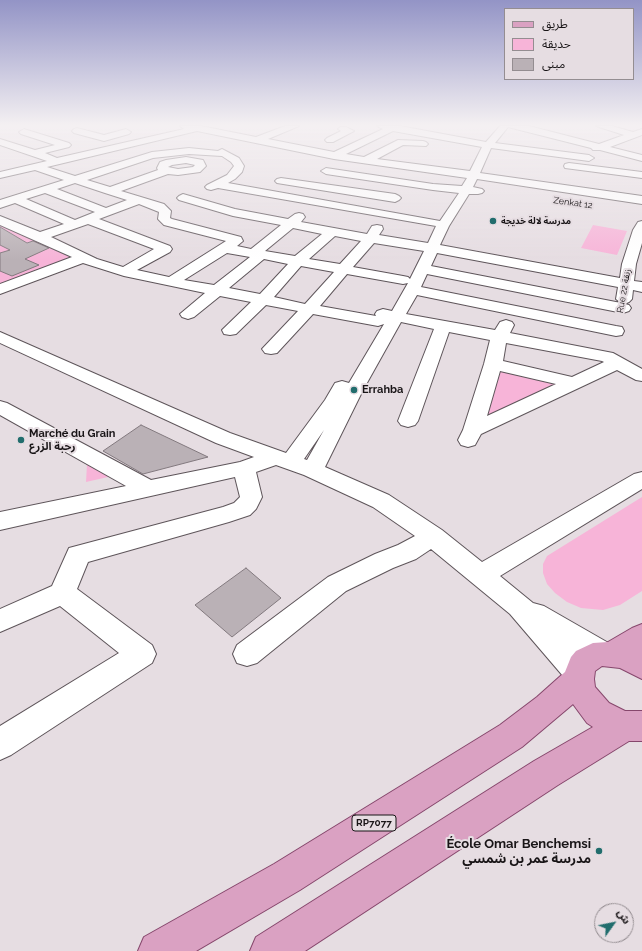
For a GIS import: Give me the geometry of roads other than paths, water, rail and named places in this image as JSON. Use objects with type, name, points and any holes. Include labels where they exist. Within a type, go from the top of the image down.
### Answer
[{"type":"main road","name":"RP7077","points":[[158,951],[287,877],[511,736],[548,708],[579,677],[581,666],[586,660],[594,656],[607,654],[642,636]]},
{"type":"main road","points":[[607,654],[626,657],[642,666]]},
{"type":"main road","points":[[579,677],[581,691],[598,713],[611,721],[637,726]]},
{"type":"main road","points":[[288,946],[546,773],[637,726]]},
{"type":"street","points":[[0,176],[20,170]]},
{"type":"street","points":[[46,170],[160,207],[165,211],[164,219],[168,222],[236,240]]},
{"type":"street","points":[[0,204],[104,170]]},
{"type":"street","points":[[109,191],[158,170]]},
{"type":"street","points":[[174,170],[178,172],[193,170]]},
{"type":"street","points":[[160,207],[231,177],[237,170]]},
{"type":"street","points":[[282,170],[268,179],[395,198]]},
{"type":"street","points":[[271,349],[309,309],[370,239],[383,214],[395,198],[411,184],[448,170]]},
{"type":"street","points":[[408,285],[423,270],[435,223],[473,170]]},
{"type":"street","points":[[293,463],[408,285],[428,247],[443,226],[475,170]]},
{"type":"street","points":[[485,170],[490,192]]},
{"type":"street","points":[[519,170],[574,189],[642,200]]},
{"type":"street","points":[[567,170],[642,175]]},
{"type":"street","points":[[304,184],[326,171],[411,184]]},
{"type":"street","points":[[568,202],[574,189],[578,172]]},
{"type":"street","points":[[561,175],[578,172],[613,182]]},
{"type":"street","points":[[231,205],[263,183]]},
{"type":"street","points":[[216,184],[435,223]]},
{"type":"street","points":[[7,188],[27,195]]},
{"type":"street","points":[[45,189],[105,212]]},
{"type":"street","points":[[254,216],[284,196]]},
{"type":"street","points":[[183,198],[231,205],[254,216],[332,232],[428,247],[642,287]]},
{"type":"street","points":[[15,199],[165,249],[124,272]]},
{"type":"street","points":[[40,237],[139,200]]},
{"type":"street","points":[[188,314],[218,290],[290,223],[320,203]]},
{"type":"street","points":[[172,281],[240,237],[231,216],[231,205]]},
{"type":"street","points":[[0,220],[40,237],[82,258],[124,272],[309,309],[386,317],[499,337],[612,360],[642,376]]},
{"type":"street","name":"Rue 22 زنقة","points":[[612,360],[616,331],[626,284],[636,265],[641,228]]},
{"type":"street","points":[[230,330],[264,300],[298,261],[332,232]]},
{"type":"street","points":[[224,248],[344,270],[514,311],[616,331]]},
{"type":"street","points":[[0,289],[82,258]]},
{"type":"street","points":[[534,267],[514,311],[499,337],[493,364],[470,435],[574,383],[612,360]]},
{"type":"street","points":[[423,270],[622,308]]},
{"type":"street","points":[[293,463],[334,401],[386,317]]},
{"type":"street","points":[[408,421],[443,326]]},
{"type":"street","points":[[2,340],[223,438],[293,463],[381,501],[432,536],[519,606],[579,677]]},
{"type":"street","points":[[493,364],[574,383]]},
{"type":"street","points":[[0,407],[150,488]]},
{"type":"street","points":[[0,521],[244,468],[293,463]]},
{"type":"street","points":[[0,621],[62,594],[78,555],[229,514],[242,509],[251,497],[244,468]]},
{"type":"street","points":[[482,575],[642,479]]},
{"type":"street","points":[[247,654],[337,584],[384,560],[407,552],[432,536]]},
{"type":"street","points":[[0,744],[142,654],[62,594]]},
{"type":"street","points":[[519,606],[607,654]]},
{"type":"place","name":"مدرسة لالة خديجة","points":[[493,221]]},
{"type":"place","name":"Errahba","points":[[354,390]]},
{"type":"place","name":"Marché du Grain رحبة الزرع","points":[[21,440]]},
{"type":"place","name":"École Omar Benchemsi مدرسة عمر بن شمسي","points":[[599,851]]}]
